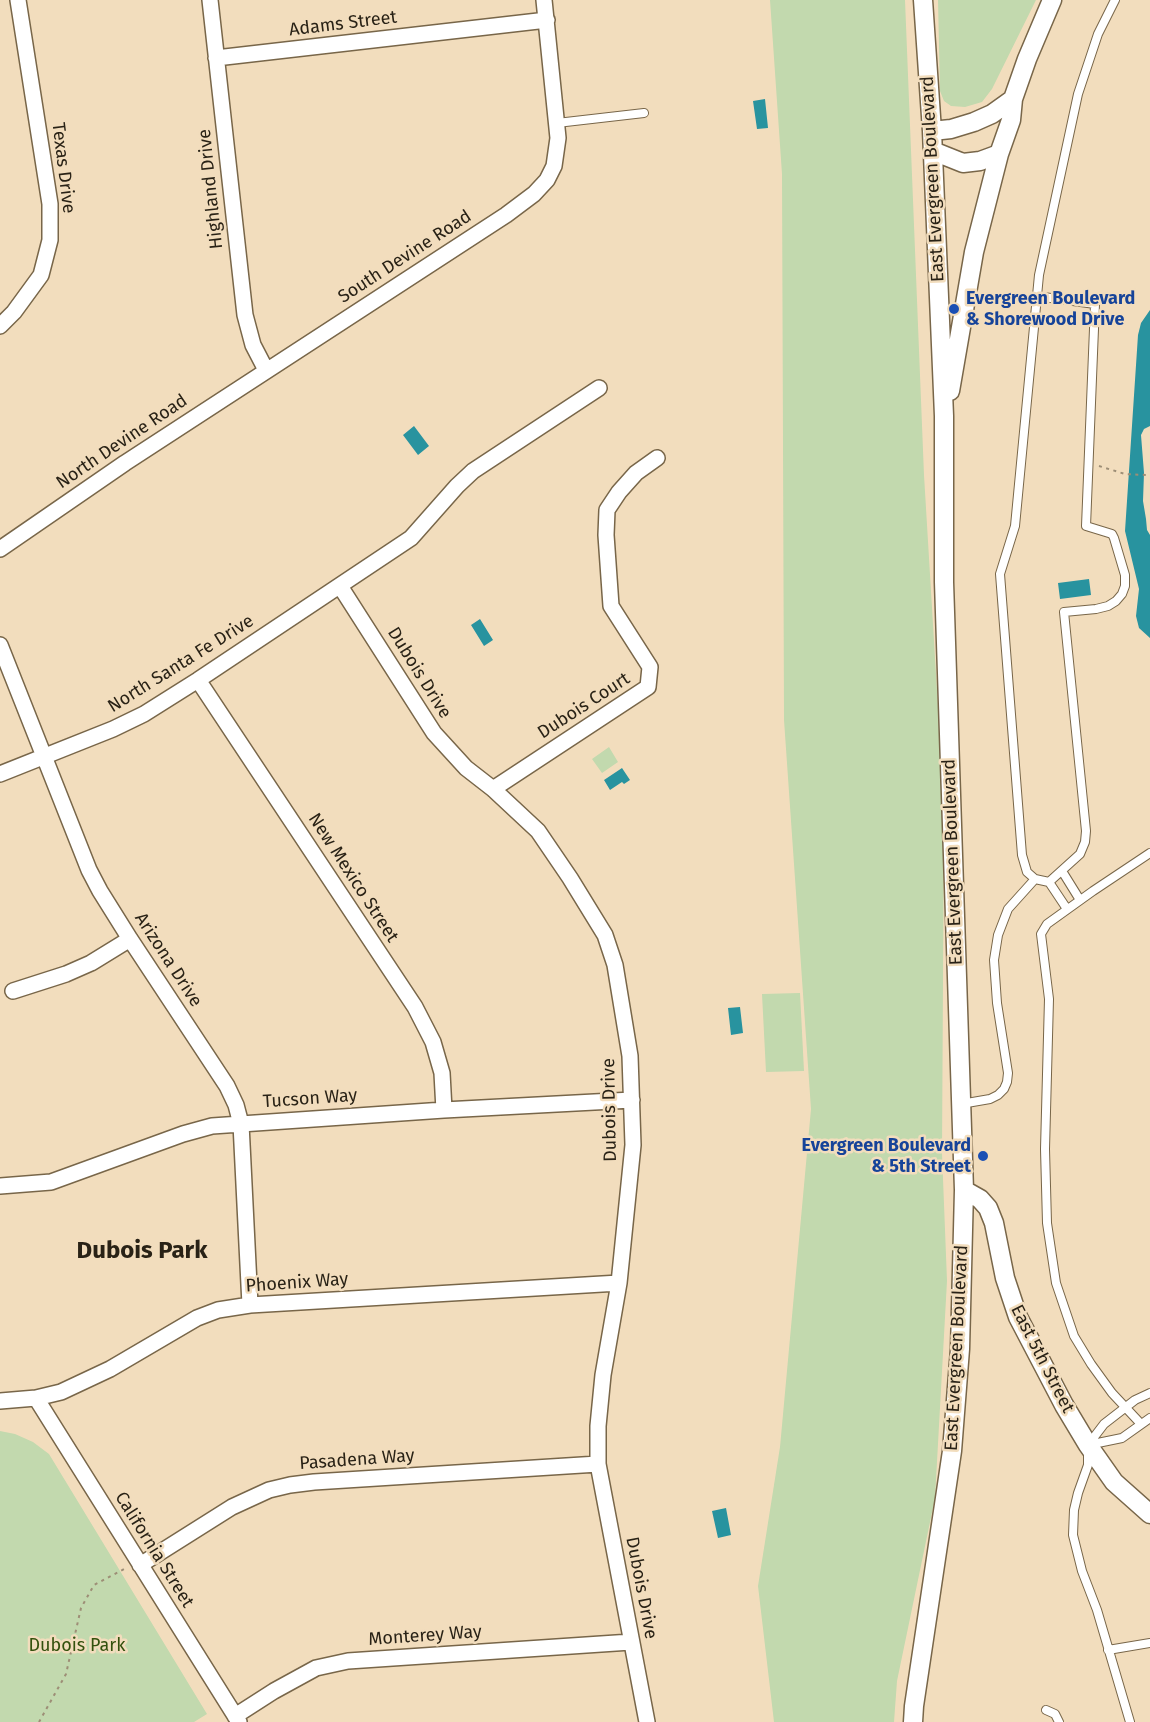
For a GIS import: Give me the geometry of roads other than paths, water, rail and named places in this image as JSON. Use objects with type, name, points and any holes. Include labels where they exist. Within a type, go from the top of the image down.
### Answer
[{"type":"street","name":"Texas Drive","points":[[0,326],[14,312],[40,275],[50,240],[50,204],[18,0]]},
{"type":"street","name":"Highland Drive","points":[[210,0],[245,315],[253,345],[266,370]]},
{"type":"street","points":[[544,0],[557,123]]},
{"type":"street","name":"East Evergreen Boulevard","points":[[913,1722],[952,1450],[960,1349],[964,1190],[944,582],[944,416],[932,131],[923,0]]},
{"type":"street","points":[[944,416],[953,379],[974,252],[999,154],[1011,120],[1012,99],[1052,0]]},
{"type":"street","name":"Adams Street","points":[[216,58],[547,20]]},
{"type":"street","points":[[932,131],[951,129],[974,122],[992,114],[1012,99]]},
{"type":"street","name":"South Devine Road","points":[[266,370],[506,215],[534,194],[547,180],[554,166],[558,138],[557,123]]},
{"type":"street","points":[[933,151],[963,163],[980,161],[999,154]]},
{"type":"street","name":"North Devine Road","points":[[0,549],[266,370]]},
{"type":"street","name":"North Santa Fe Drive","points":[[0,774],[113,729],[134,719],[198,680],[411,538],[473,471],[599,388]]},
{"type":"street","name":"Dubois Court","points":[[493,789],[648,687],[650,667],[611,606],[606,535],[607,510],[636,473],[657,458]]},
{"type":"street","name":"Dubois Drive","points":[[340,586],[434,733],[466,768],[493,789],[538,831],[605,935],[615,965],[630,1056],[633,1145],[618,1283],[602,1385],[598,1426],[598,1464],[647,1722]]},
{"type":"street","name":"Arizona Drive","points":[[0,645],[89,870],[130,939],[227,1086],[236,1105],[241,1124],[250,1305]]},
{"type":"street","name":"New Mexico Street","points":[[198,680],[415,1007],[433,1042],[442,1073],[444,1110]]},
{"type":"street","points":[[13,991],[66,974],[91,963],[130,939]]},
{"type":"street","name":"Tucson Way","points":[[0,1186],[51,1182],[212,1125],[632,1100]]},
{"type":"street","name":"East 5th Street","points":[[964,1190],[980,1199],[988,1208],[994,1223],[1005,1278],[1018,1317],[1088,1445],[1114,1482],[1150,1514]]},
{"type":"street","name":"Phoenix Way","points":[[0,1401],[36,1398],[60,1392],[88,1380],[197,1318],[218,1310],[250,1305],[618,1283]]},
{"type":"street","name":"California Street","points":[[36,1398],[237,1719]]},
{"type":"street","name":"Pasadena Way","points":[[140,1566],[232,1507],[269,1490],[290,1485],[598,1464]]},
{"type":"street","name":"Monterey Way","points":[[237,1719],[274,1691],[316,1668],[348,1661],[631,1642]]},
{"type":"lane","points":[[1067,909],[1049,882],[1035,879],[1027,872],[1022,855],[1000,574],[1015,526],[1036,296],[1041,264],[1078,94],[1098,34],[1115,0]]},
{"type":"lane","points":[[557,123],[644,112]]},
{"type":"lane","points":[[1036,296],[1095,304],[1086,526],[1112,534],[1125,575],[1122,594],[1108,606],[1064,612],[1086,831],[1085,842],[1080,854],[1049,882]]},
{"type":"lane","points":[[1141,1424],[1091,1364],[1074,1336],[1056,1283],[1047,1222],[1045,1149],[1049,999],[1041,934],[1047,924],[1067,909],[1150,853]]},
{"type":"lane","points":[[1062,872],[1080,900]]},
{"type":"lane","points":[[961,1104],[990,1099],[1004,1089],[1007,1082],[1008,1073],[997,1003],[994,960],[998,935],[1008,909],[1035,879]]},
{"type":"lane","points":[[1130,1722],[1072,1534],[1078,1492],[1088,1465],[1088,1445],[1104,1424],[1135,1400],[1150,1393]]},
{"type":"lane","points":[[1088,1445],[1122,1438],[1150,1418]]},
{"type":"lane","points":[[1108,1650],[1150,1642]]},
{"type":"lane","points":[[1046,1710],[1055,1714],[1059,1722]]},
{"type":"water","points":[[765,99],[768,128],[757,129],[753,101]]},
{"type":"water","points":[[1150,310],[1150,426],[1144,429],[1141,435],[1144,473],[1143,501],[1147,530],[1150,535],[1150,638],[1139,628],[1136,616],[1139,589],[1125,531],[1138,335],[1141,323]]},
{"type":"water","points":[[414,426],[429,446],[418,455],[403,435]]},
{"type":"water","points":[[1089,579],[1091,595],[1060,599],[1058,583]]},
{"type":"water","points":[[480,619],[493,640],[484,646],[471,625]]},
{"type":"water","points":[[622,768],[630,780],[610,790],[604,780]]},
{"type":"water","points":[[740,1007],[743,1033],[731,1035],[728,1008]]},
{"type":"water","points":[[726,1508],[731,1535],[718,1538],[712,1511]]},
{"type":"place","name":"Evergreen Boulevard & Shorewood Drive","points":[[954,309]]},
{"type":"place","name":"Evergreen Boulevard & 5th Street","points":[[983,1156]]},
{"type":"district","name":"Dubois Park","points":[[142,1251]]}]
